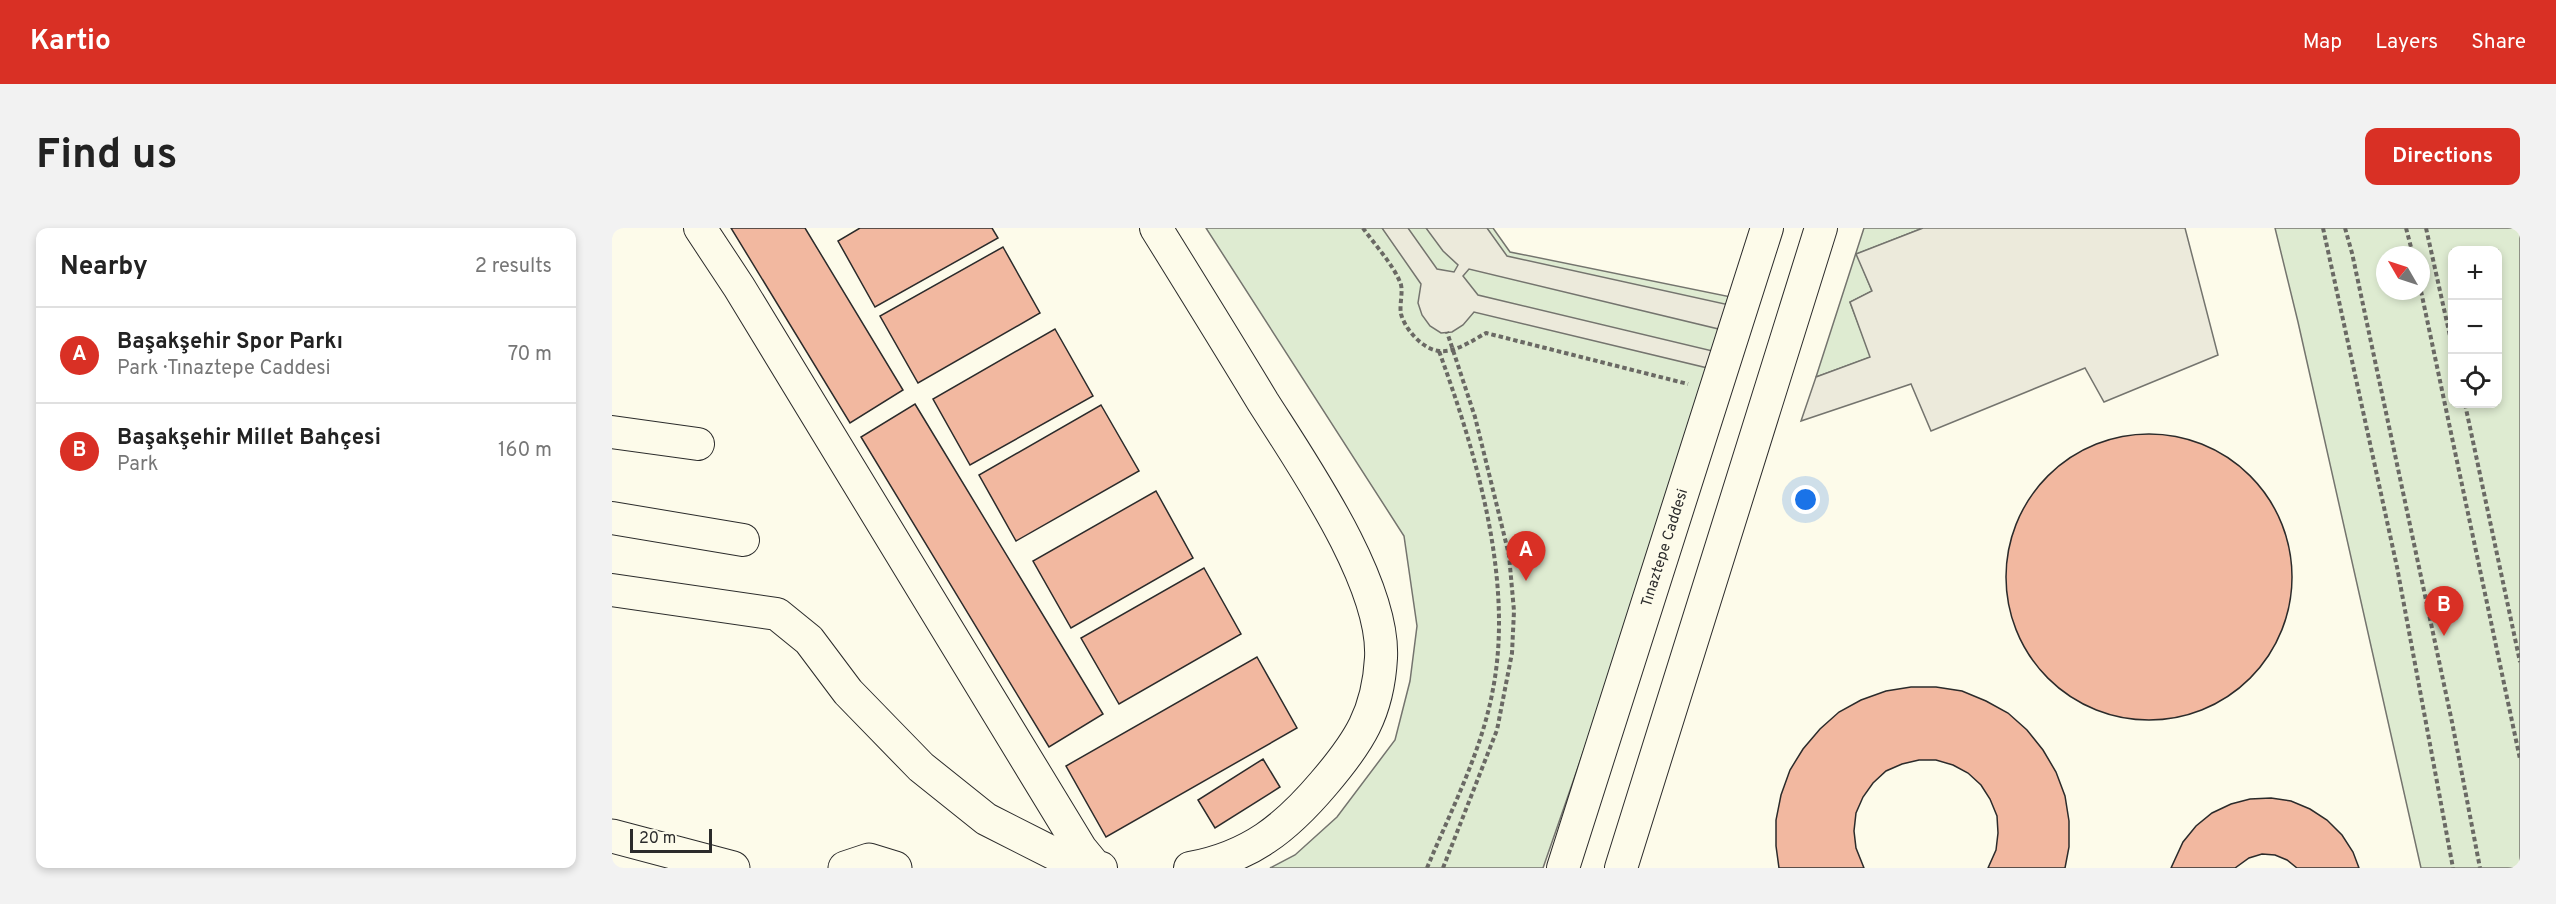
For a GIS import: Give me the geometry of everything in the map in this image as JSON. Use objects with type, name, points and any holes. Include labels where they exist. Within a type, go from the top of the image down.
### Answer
[{"type":"main road","points":[[612,836],[733,868]]},
{"type":"main road","points":[[845,868],[869,860],[895,868]]},
{"type":"street","points":[[700,228],[739,287],[1075,839],[1098,867]]},
{"type":"street","points":[[1156,228],[1332,512],[1360,573],[1377,618],[1382,656],[1376,700],[1357,743],[1305,806],[1274,834],[1244,852],[1216,863],[1190,868]]},
{"type":"street","name":"Tınaztepe Caddesi","points":[[1563,868],[1767,228]]},
{"type":"street","points":[[1622,868],[1821,228]]},
{"type":"street","points":[[612,432],[698,444]]},
{"type":"street","points":[[612,518],[743,540]]},
{"type":"street","points":[[612,590],[777,614],[808,640],[848,692],[921,767],[977,812],[1055,855],[1098,867]]},
{"type":"path","points":[[1363,228],[1402,283],[1400,307],[1403,322],[1414,337],[1439,351],[1464,419],[1495,552],[1500,607],[1500,647],[1493,691],[1482,731],[1427,868]]},
{"type":"path","points":[[2323,228],[2397,567],[2453,868]]},
{"type":"path","points":[[2344,228],[2355,264],[2447,698],[2480,868]]},
{"type":"path","points":[[2406,228],[2411,246]]},
{"type":"path","points":[[2427,228],[2448,326]]},
{"type":"path","points":[[2423,300],[2520,759]]},
{"type":"path","points":[[1443,868],[1497,730],[1512,653],[1514,611],[1509,555],[1475,417],[1447,332]]},
{"type":"path","points":[[1439,351],[1460,347],[1486,333],[1692,385]]},
{"type":"path","points":[[2466,408],[2520,662]]},
{"type":"green space","points":[[1206,228],[1493,228],[1510,252],[1736,298],[1716,370],[1543,868],[1270,868],[1295,855],[1337,817],[1395,740],[1410,681],[1417,626],[1404,536]]},
{"type":"green space","points":[[1864,228],[1923,228],[1857,254],[1872,291],[1850,302],[1871,357],[1816,377]]},
{"type":"green space","points":[[2275,228],[2520,228],[2520,868],[2421,868]]},
{"type":"shaded area","points":[[1382,228],[1408,228],[1437,269],[1454,272],[1458,265],[1443,251],[1426,228],[1487,228],[1507,256],[1734,306],[1727,331],[1469,269],[1463,276],[1478,295],[1721,353],[1716,370],[1474,312],[1463,325],[1452,332],[1441,333],[1430,326],[1422,315],[1418,303],[1421,284]]},
{"type":"shaded area","points":[[1923,228],[2185,228],[2218,355],[2104,402],[2085,368],[1931,431],[1911,384],[1801,421],[1816,377],[1870,357],[1850,302],[1872,291],[1856,254]]},
{"type":"building","points":[[731,228],[805,228],[903,390],[850,423]]},
{"type":"building","points":[[860,228],[992,228],[998,238],[875,307],[838,241]]},
{"type":"building","points":[[1003,247],[1040,313],[918,383],[880,316]]},
{"type":"building","points":[[1055,329],[1093,396],[970,465],[933,399]]},
{"type":"building","points":[[915,404],[1103,714],[1049,747],[861,437]]},
{"type":"building","points":[[1101,405],[1139,471],[1016,541],[979,475]]},
{"type":"building","points":[[2149,434],[2177,437],[2204,445],[2228,458],[2250,476],[2268,498],[2281,522],[2289,549],[2292,577],[2289,605],[2281,632],[2268,656],[2250,678],[2228,696],[2204,709],[2177,717],[2149,720],[2121,717],[2094,709],[2070,696],[2048,678],[2030,656],[2017,632],[2009,605],[2006,577],[2009,549],[2017,522],[2030,498],[2048,476],[2070,458],[2094,445],[2121,437]]},
{"type":"building","points":[[1156,491],[1193,558],[1071,628],[1033,561]]},
{"type":"building","points":[[1204,568],[1241,634],[1119,704],[1081,638]]},
{"type":"building","points":[[1257,657],[1297,728],[1106,837],[1066,766]]},
{"type":"building","points":[[1911,687],[1936,687],[1962,691],[2008,713],[2027,730],[2043,750],[2056,772],[2065,796],[2069,821],[2069,847],[2065,868],[1988,868],[1996,850],[1998,833],[1997,816],[1990,799],[1981,785],[1968,773],[1936,760],[1919,760],[1886,771],[1863,797],[1856,813],[1854,831],[1856,848],[1864,868],[1779,868],[1776,820],[1781,795],[1790,770],[1803,749],[1839,712],[1861,700],[1886,691]]},
{"type":"building","points":[[1263,759],[1280,787],[1215,828],[1198,800]]},
{"type":"building","points":[[2271,798],[2291,801],[2327,820],[2342,835],[2353,852],[2359,868],[2297,868],[2287,860],[2275,855],[2262,854],[2249,858],[2235,868],[2171,868],[2183,842],[2196,826],[2212,813],[2231,804],[2250,799]]},
{"type":"place","name":"Başakşehir Spor Parkı","points":[[1526,581]]},
{"type":"place","name":"Başakşehir Millet Bahçesi","points":[[2444,636]]}]
